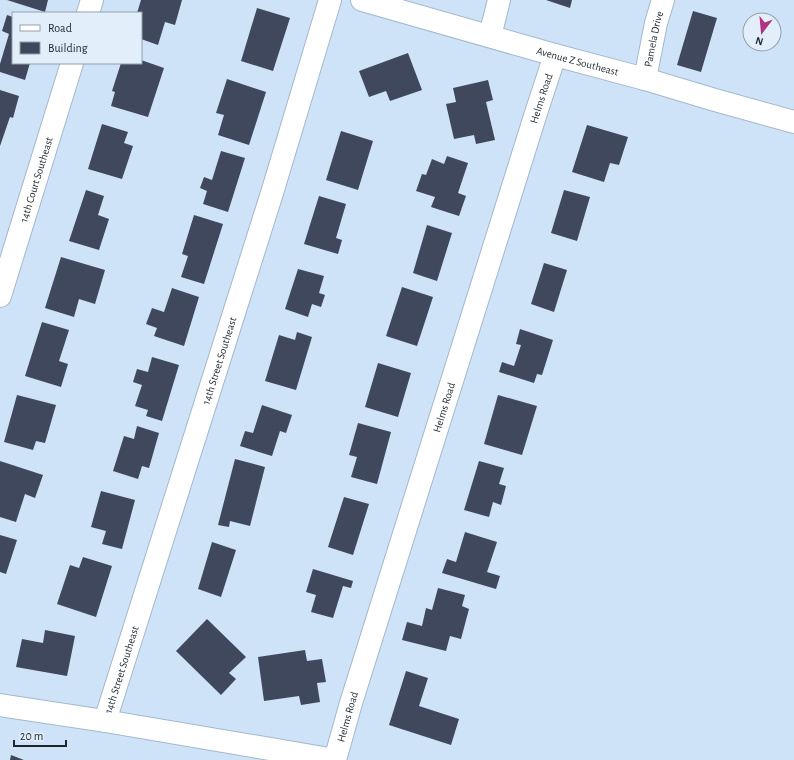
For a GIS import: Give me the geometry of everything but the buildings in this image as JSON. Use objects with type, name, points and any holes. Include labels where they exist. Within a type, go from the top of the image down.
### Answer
[{"type":"street","points":[[88,12],[92,0]]},
{"type":"street","name":"14th Street Southeast","points":[[105,721],[272,193],[330,0]]},
{"type":"street","name":"Avenue Z Southeast","points":[[362,0],[794,122]]},
{"type":"street","points":[[490,36],[499,0]]},
{"type":"street","name":"Pamela Drive","points":[[645,79],[656,23],[663,0]]},
{"type":"street","name":"Helms Road","points":[[335,760],[351,703],[528,136],[555,55]]},
{"type":"street","name":"14th Court Southeast","points":[[0,296],[72,64]]},
{"type":"street","points":[[0,705],[105,721],[335,760]]}]
